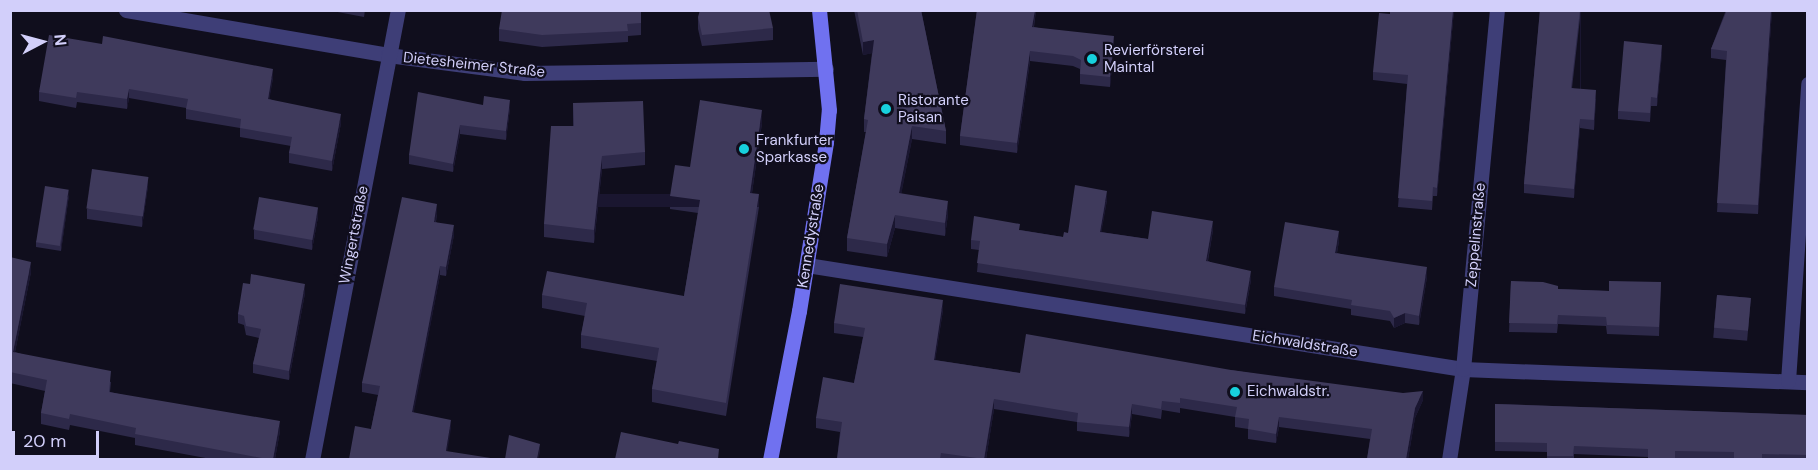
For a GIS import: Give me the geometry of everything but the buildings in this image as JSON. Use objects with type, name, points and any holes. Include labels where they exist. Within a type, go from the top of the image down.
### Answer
[{"type":"main road","name":"Kennedystraße","points":[[770,459],[807,265],[826,142],[826,69],[819,10]]},
{"type":"street","name":"Dietesheimer Straße","points":[[126,10],[388,55],[538,73],[826,69]]},
{"type":"street","name":"Wingertstraße","points":[[312,459],[398,10]]},
{"type":"street","name":"Zeppelinstraße","points":[[1449,459],[1463,369],[1497,10]]},
{"type":"street","points":[[1788,381],[1808,84]]},
{"type":"street","name":"Eichwaldstraße","points":[[807,265],[1463,369],[1808,382]]},
{"type":"place","name":"Revierförsterei Maintal","points":[[1092,59]]},
{"type":"place","name":"Ristorante Paisan","points":[[886,109]]},
{"type":"place","name":"Frankfurter Sparkasse","points":[[744,149]]},
{"type":"place","name":"Eichwaldstr.","points":[[1235,392]]}]
